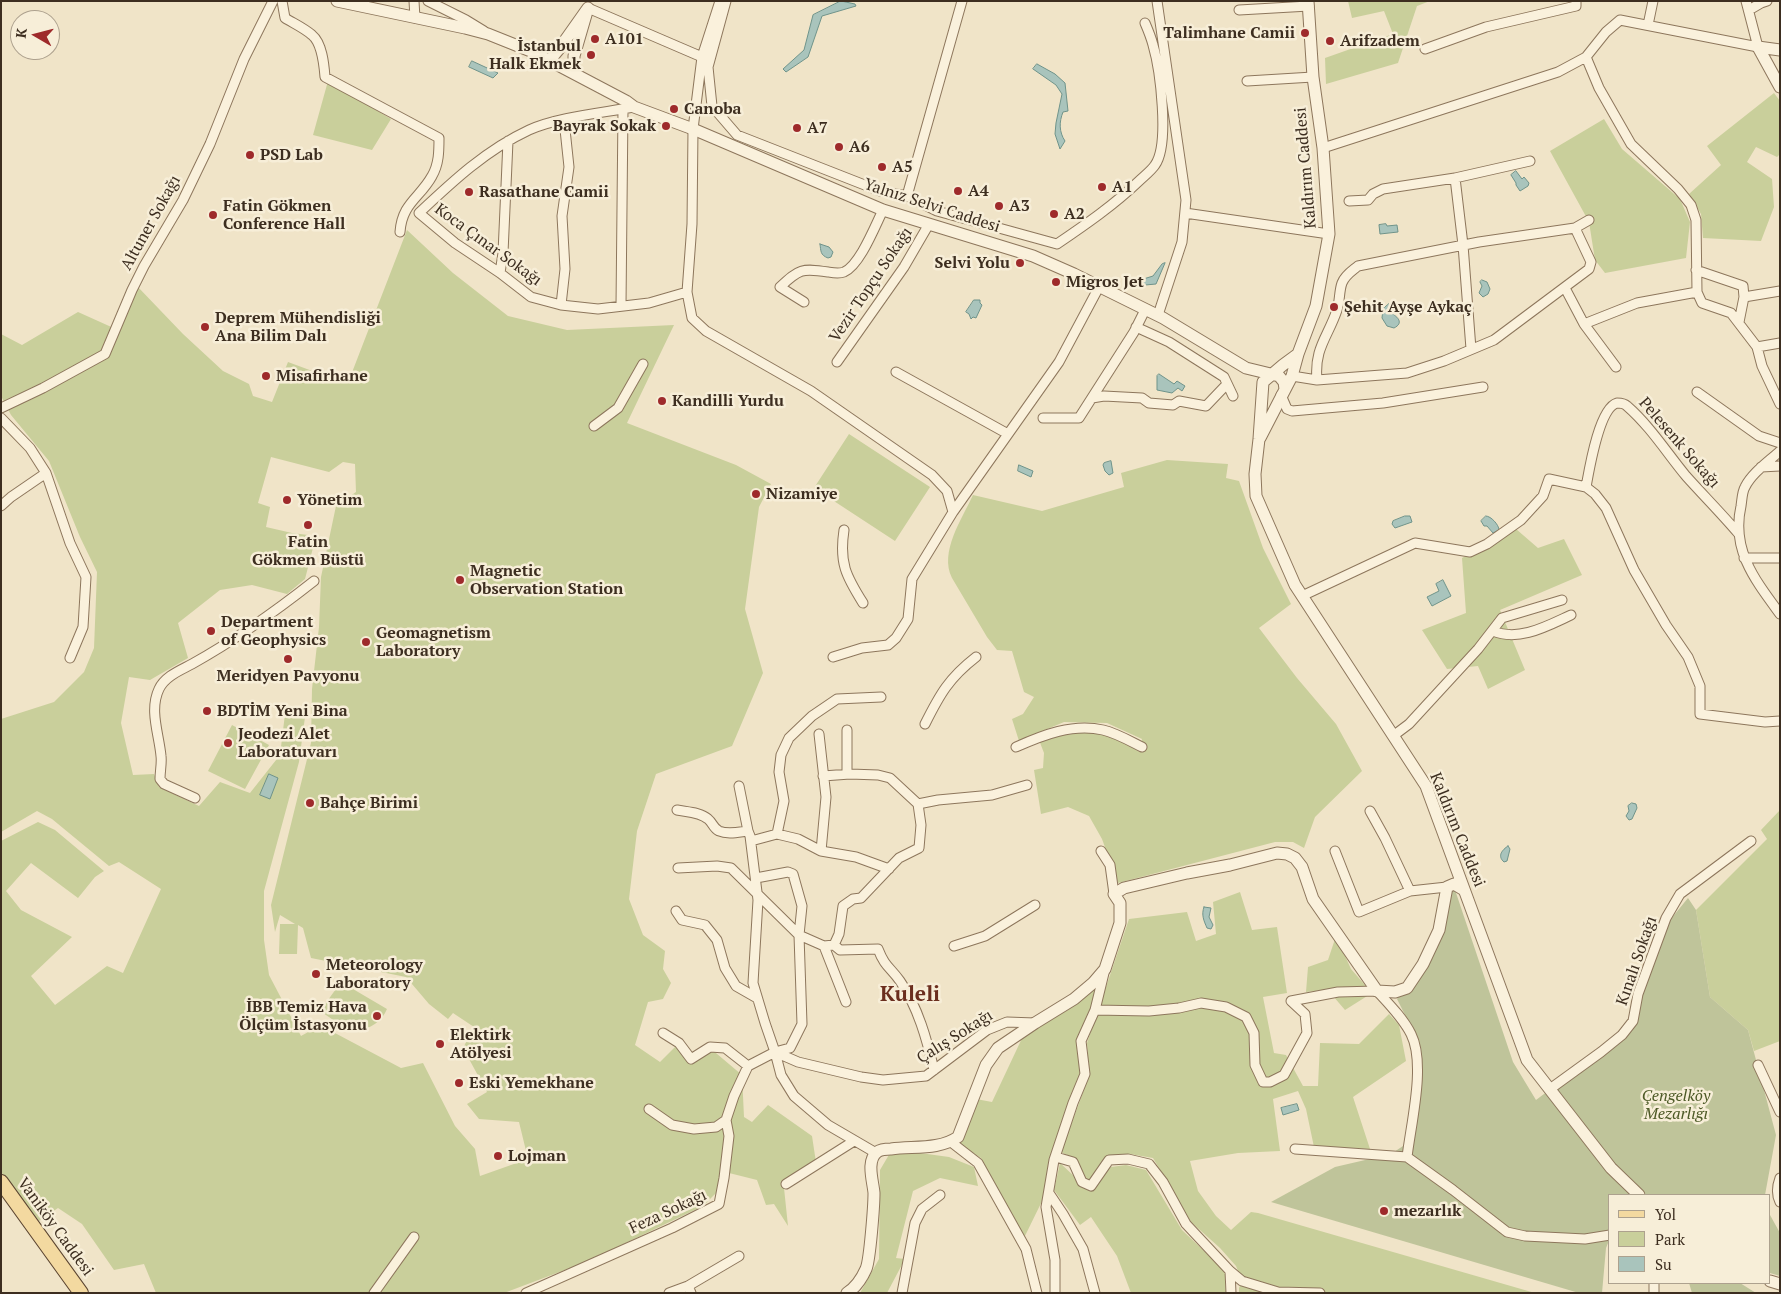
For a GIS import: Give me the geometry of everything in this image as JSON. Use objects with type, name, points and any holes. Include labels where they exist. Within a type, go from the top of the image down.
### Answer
[{"type":"main road","name":"Vaniköy Caddesi","points":[[1,1182],[81,1293]]},
{"type":"street","name":"Altuner Sokağı","points":[[1,408],[43,388],[105,354],[140,274],[183,200],[210,144],[244,59],[273,1]]},
{"type":"street","points":[[282,1],[284,18],[314,36],[320,52],[325,76],[439,138],[439,156],[432,176],[411,202],[401,219],[400,232]]},
{"type":"street","name":"Yalnız Selvi Caddesi","points":[[337,1],[488,34],[549,60],[574,73],[626,101],[629,108],[693,129],[883,210],[1033,256],[1158,315],[1246,368]]},
{"type":"street","points":[[414,1],[415,18]]},
{"type":"street","points":[[428,1],[488,34]]},
{"type":"street","points":[[720,1],[702,57],[693,129],[692,224],[688,292],[692,318],[706,331],[811,391],[932,475],[947,491],[953,512]]},
{"type":"street","points":[[726,1],[708,67],[712,106],[737,136],[880,191],[907,196],[937,211],[1057,244],[1128,192],[1156,165],[1162,142],[1163,116],[1158,66],[1153,43],[1145,23]]},
{"type":"street","points":[[907,196],[962,1]]},
{"type":"street","points":[[1157,1],[1186,200],[1182,242],[1158,315]]},
{"type":"street","points":[[1425,49],[1486,27],[1576,6],[1576,1]]},
{"type":"street","points":[[1648,25],[1653,1]]},
{"type":"street","points":[[1767,1],[1747,6],[1758,47],[1780,87]]},
{"type":"street","points":[[1239,10],[1308,4]]},
{"type":"street","name":"Kaldırım Caddesi","points":[[1259,440],[1292,376],[1316,306],[1329,234],[1323,148],[1313,77],[1308,4]]},
{"type":"street","points":[[590,5],[702,57]]},
{"type":"street","points":[[549,60],[590,5]]},
{"type":"street","points":[[574,73],[574,56],[590,5]]},
{"type":"street","points":[[1323,148],[1558,72],[1586,57],[1606,32],[1620,20],[1780,50]]},
{"type":"street","points":[[1586,57],[1599,88],[1631,144],[1678,188],[1691,205],[1696,220],[1697,292],[1702,304],[1732,313],[1757,346],[1762,366],[1780,404]]},
{"type":"street","points":[[1247,82],[1313,77]]},
{"type":"street","points":[[500,273],[503,253],[508,141],[530,130],[564,120],[629,108],[621,306]]},
{"type":"street","points":[[561,304],[565,269],[562,216],[570,167],[564,120]]},
{"type":"street","name":"Koca Çınar Sokağı","points":[[508,141],[464,171],[419,213],[455,243],[500,273],[531,297],[561,304],[598,309],[649,303],[688,292]]},
{"type":"street","points":[[1349,201],[1368,200],[1373,194],[1383,189],[1455,178],[1530,161]]},
{"type":"street","points":[[1455,178],[1463,245],[1471,349]]},
{"type":"street","points":[[804,302],[780,287],[796,273],[810,269],[838,274],[845,272],[862,254],[883,210]]},
{"type":"street","points":[[1185,213],[1329,234]]},
{"type":"street","points":[[1317,380],[1315,365],[1320,348],[1337,310],[1342,283],[1348,274],[1358,266],[1463,245],[1575,228],[1589,220]]},
{"type":"street","name":"Vezir Topçu Sokağı","points":[[836,362],[904,267],[929,224]]},
{"type":"street","points":[[1292,376],[1317,380],[1407,373],[1444,361],[1494,340],[1589,269],[1591,262],[1575,228]]},
{"type":"street","points":[[1696,270],[1743,286],[1744,296],[1739,322]]},
{"type":"street","points":[[833,656],[862,648],[888,645],[896,638],[908,619],[912,579],[953,512],[1059,362],[1099,287]]},
{"type":"street","points":[[1565,288],[1584,324],[1616,367]]},
{"type":"street","points":[[1744,296],[1780,291]]},
{"type":"street","points":[[1584,324],[1636,303],[1697,292]]},
{"type":"street","points":[[1043,418],[1078,418],[1145,310]]},
{"type":"street","points":[[1136,327],[1176,347],[1224,377],[1233,396]]},
{"type":"street","points":[[1757,346],[1780,343]]},
{"type":"street","points":[[1263,390],[1263,382],[1298,354]]},
{"type":"street","points":[[594,426],[618,408],[643,364]]},
{"type":"street","points":[[1246,368],[1271,376],[1275,375],[1282,379],[1285,385],[1283,392],[1287,409],[1292,411],[1383,403],[1483,386]]},
{"type":"street","points":[[1246,368],[1270,398],[1283,392]]},
{"type":"street","points":[[896,372],[1008,434]]},
{"type":"street","points":[[1092,398],[1104,396],[1142,398],[1149,402],[1173,405],[1179,401],[1206,406],[1227,384]]},
{"type":"street","name":"Kaldırım Caddesi","points":[[1263,390],[1255,474],[1256,496],[1295,585],[1426,786],[1527,1060],[1611,1168],[1638,1194]]},
{"type":"street","points":[[1697,392],[1759,436],[1780,443]]},
{"type":"street","name":"Pelesenk Sokağı","points":[[1586,488],[1591,455],[1603,420],[1612,406],[1617,403],[1626,404],[1686,476],[1738,532]]},
{"type":"street","points":[[1,418],[30,448],[46,473],[70,543],[86,577],[83,627],[70,658]]},
{"type":"street","points":[[1780,451],[1761,467],[1745,488],[1738,532],[1744,558],[1767,597],[1780,614]]},
{"type":"street","points":[[1761,467],[1780,466]]},
{"type":"street","points":[[1,506],[23,488],[46,473]]},
{"type":"street","points":[[1302,596],[1415,543],[1470,552],[1487,544],[1521,520],[1543,496],[1549,479],[1586,488],[1595,494],[1606,508],[1634,570],[1666,625],[1688,657],[1700,686],[1700,714],[1765,722],[1780,721]]},
{"type":"street","points":[[844,530],[842,546],[843,563],[850,582],[862,603]]},
{"type":"street","points":[[1744,558],[1780,558]]},
{"type":"street","points":[[195,798],[164,784],[160,779],[161,757],[155,705],[159,688],[167,678],[219,649],[283,606],[314,581]]},
{"type":"street","points":[[1393,736],[1410,724],[1493,631],[1502,618],[1562,600]]},
{"type":"street","points":[[1493,631],[1501,634],[1515,635],[1534,631],[1571,615]]},
{"type":"street","points":[[925,724],[941,692],[958,671],[976,657]]},
{"type":"street","points":[[777,834],[784,801],[779,772],[782,755],[789,738],[812,716],[837,698],[881,697]]},
{"type":"street","points":[[1016,746],[1044,734],[1078,728],[1103,730],[1142,747]]},
{"type":"street","points":[[846,774],[847,730]]},
{"type":"street","points":[[819,734],[826,797],[821,851]]},
{"type":"street","points":[[823,776],[846,774],[878,775],[890,778],[918,804],[921,825],[919,848],[900,858],[861,898],[853,899],[844,906],[839,934],[834,945]]},
{"type":"street","points":[[918,804],[938,800],[992,795],[1027,785]]},
{"type":"street","points":[[739,786],[751,841],[756,878],[753,983],[764,1024],[776,1052],[781,1075],[794,1096],[828,1125],[876,1153]]},
{"type":"street","points":[[677,810],[693,812],[708,819],[720,831],[728,833],[748,831]]},
{"type":"street","points":[[1370,811],[1410,891]]},
{"type":"street","points":[[751,841],[777,834],[798,839],[821,851],[856,857],[889,869]]},
{"type":"street","name":"Kınalı Sokağı","points":[[1550,1089],[1622,1035],[1633,1021],[1638,994],[1666,918],[1680,894],[1750,841]]},
{"type":"street","points":[[1055,1293],[1056,1260],[1046,1207],[1056,1157],[1073,1103],[1085,1074],[1081,1041],[1095,1010],[1120,923],[1120,903],[1114,894],[1110,865],[1101,851]]},
{"type":"street","points":[[1335,851],[1359,912],[1410,891],[1447,887],[1454,884],[1464,890]]},
{"type":"street","points":[[1114,894],[1124,888],[1278,853],[1287,854],[1295,858],[1302,867],[1313,899],[1411,1034],[1418,1059],[1418,1075],[1407,1157]]},
{"type":"street","points":[[678,868],[717,866],[731,868],[799,935],[824,946],[834,945],[840,950],[878,949],[883,962],[900,981],[910,1000],[925,1034],[934,1070]]},
{"type":"street","points":[[664,1034],[679,1043],[691,1059],[710,1047],[724,1048],[748,1066],[776,1052],[790,1048],[802,1024],[799,935],[802,906],[793,874],[788,872],[756,878]]},
{"type":"street","points":[[1095,1010],[1149,1011],[1179,1008],[1201,1003],[1226,1007],[1246,1017],[1254,1033],[1256,1065],[1263,1082],[1270,1082],[1284,1075],[1307,1033],[1305,1014],[1291,1001],[1338,992],[1395,992],[1407,988],[1423,964],[1439,930],[1447,887]]},
{"type":"street","points":[[954,946],[985,936],[1035,904]]},
{"type":"street","points":[[676,911],[682,920],[705,925],[717,940],[725,968],[736,986],[757,998]]},
{"type":"street","points":[[824,946],[846,1002]]},
{"type":"street","points":[[847,1293],[853,1290],[866,1268],[874,1194],[871,1164],[876,1153],[882,1150],[929,1147],[951,1142],[958,1137],[974,1093],[990,1059],[998,1048],[1074,999],[1105,970]]},
{"type":"street","name":"Çalış Sokağı","points":[[776,1052],[798,1062],[861,1077],[884,1080],[926,1076],[987,1030],[1008,1022],[1035,1023]]},
{"type":"street","points":[[1758,1065],[1780,1112]]},
{"type":"street","name":"Feza Sokağı","points":[[526,1293],[672,1228],[719,1204],[729,1136],[726,1120],[734,1096],[748,1066]]},
{"type":"street","points":[[649,1110],[672,1125],[694,1129],[716,1128],[726,1120]]},
{"type":"street","points":[[786,1184],[854,1141]]},
{"type":"street","points":[[951,1142],[978,1163],[1026,1249],[1037,1293]]},
{"type":"street","points":[[1295,1149],[1407,1157],[1507,1232],[1525,1236],[1585,1239],[1608,1235]]},
{"type":"street","points":[[1056,1157],[1073,1162],[1082,1182],[1091,1186],[1109,1160],[1128,1159],[1149,1164],[1163,1182],[1186,1224],[1230,1271],[1242,1281],[1278,1292],[1320,1293]]},
{"type":"street","points":[[1780,1178],[1777,1197],[1780,1202]]},
{"type":"street","points":[[1049,1193],[1083,1249],[1095,1293]]},
{"type":"street","points":[[902,1293],[915,1223],[922,1209],[940,1195]]},
{"type":"street","points":[[374,1293],[414,1237]]},
{"type":"street","points":[[669,1293],[689,1289],[739,1256]]},
{"type":"street","points":[[1230,1271],[1231,1293]]},
{"type":"green space","points":[[1348,1],[1430,1],[1417,6],[1398,63],[1326,84],[1325,58],[1393,34],[1384,11],[1352,18]]},
{"type":"green space","points":[[328,81],[391,119],[372,150],[313,135]]},
{"type":"green space","points":[[1774,93],[1780,101],[1780,154],[1777,157],[1756,147],[1747,162],[1772,179],[1774,207],[1761,241],[1703,238],[1701,214],[1689,194],[1721,165],[1707,146]]},
{"type":"green space","points":[[1604,119],[1622,149],[1680,199],[1690,222],[1686,258],[1605,273],[1595,260],[1589,222],[1550,151]]},
{"type":"green space","points":[[407,230],[453,273],[508,316],[567,330],[674,325],[627,423],[736,465],[771,484],[759,507],[745,609],[763,673],[732,746],[656,774],[637,831],[629,899],[643,935],[665,951],[663,969],[671,983],[663,999],[648,1002],[635,1045],[660,1062],[676,1046],[687,1059],[710,1048],[742,1075],[744,1117],[752,1122],[768,1105],[812,1136],[817,1169],[784,1188],[788,1226],[774,1204],[766,1205],[757,1180],[721,1171],[717,1192],[703,1206],[586,1262],[504,1293],[156,1293],[144,1264],[114,1270],[82,1224],[58,1208],[39,1221],[1,1172],[1,841],[38,822],[55,830],[104,871],[95,877],[78,898],[31,863],[6,891],[21,910],[72,937],[31,976],[55,1005],[107,966],[123,973],[161,889],[119,862],[109,866],[52,819],[37,811],[1,832],[1,719],[54,702],[84,672],[94,648],[97,572],[80,537],[49,461],[11,415],[1,396],[1,334],[22,345],[78,312],[118,330],[137,286],[183,334],[223,371],[249,384],[253,396],[272,402],[288,362],[342,382],[351,375]],"holes":[[[271,457],[329,472],[343,462],[355,464],[356,492],[336,506],[321,577],[319,627],[312,689],[311,743],[271,905],[275,932],[280,915],[295,924],[280,924],[279,954],[297,954],[298,925],[303,928],[311,958],[406,977],[429,1004],[448,1019],[453,1013],[474,1027],[463,1048],[487,1092],[467,1104],[479,1119],[519,1122],[528,1159],[480,1176],[475,1149],[455,1126],[423,1063],[401,1068],[316,1023],[310,1031],[301,1036],[269,975],[264,940],[264,891],[299,762],[305,717],[285,714],[280,755],[250,793],[220,782],[199,806],[159,787],[154,774],[133,775],[121,723],[129,677],[150,680],[188,658],[178,623],[220,590],[252,585],[287,594],[305,579],[316,536],[266,527],[270,507],[258,503]]]},
{"type":"green space","points":[[849,434],[930,487],[895,541],[814,488]]},
{"type":"green space","points":[[1167,460],[1228,464],[1226,478],[1239,481],[1263,548],[1291,604],[1259,628],[1297,678],[1336,724],[1362,771],[1315,817],[1304,848],[1293,842],[1275,842],[1118,883],[1102,839],[1089,816],[1068,807],[1041,814],[1034,770],[1043,768],[1044,753],[1039,740],[1076,734],[1097,733],[1114,738],[1140,752],[1142,739],[1107,723],[1064,722],[1019,741],[1012,719],[1023,714],[1034,697],[1024,692],[1012,651],[997,650],[987,637],[952,578],[948,557],[958,525],[973,495],[1042,511],[1124,487],[1121,473]]},
{"type":"green space","points":[[1516,529],[1538,548],[1564,539],[1582,575],[1500,610],[1525,670],[1488,689],[1478,666],[1447,669],[1422,630],[1466,613],[1462,558]]},
{"type":"green space","points":[[232,725],[269,745],[245,789],[208,771]]},
{"type":"green space","points":[[1780,810],[1780,1041],[1754,1051],[1748,1030],[1710,997],[1696,910],[1767,839],[1761,830]]},
{"type":"green space","name":"Çengelköy Mezarlığı","points":[[1452,881],[1513,1062],[1536,1100],[1621,1036],[1639,1000],[1657,936],[1688,898],[1696,910],[1710,997],[1748,1030],[1776,1135],[1765,1194],[1608,1194],[1608,1243],[1602,1293],[1579,1293],[1271,1202],[1335,1167],[1391,1154],[1409,1142],[1420,1045],[1397,999],[1431,952]]},
{"type":"green space","points":[[1240,892],[1252,930],[1277,927],[1287,993],[1263,997],[1274,1053],[1286,1055],[1303,1086],[1318,1086],[1320,1043],[1359,1044],[1389,1014],[1399,1025],[1406,1061],[1353,1097],[1370,1149],[1314,1147],[1306,1109],[1298,1091],[1273,1099],[1280,1151],[1238,1153],[1190,1161],[1198,1191],[1216,1216],[1231,1230],[1251,1212],[1258,1213],[1535,1293],[1239,1293],[1242,1281],[1236,1266],[1220,1248],[1191,1222],[1153,1158],[1130,1154],[1105,1157],[1091,1180],[1085,1178],[1077,1160],[1061,1152],[1089,1076],[1087,1043],[1129,919],[1187,912],[1196,941],[1216,934],[1213,902]]},
{"type":"green space","points":[[1336,936],[1351,969],[1372,993],[1345,1010],[1325,990],[1306,992],[1308,967],[1328,960]]},
{"type":"green space","points":[[341,982],[387,1009],[381,1019],[366,1029],[353,1030],[320,1011]]},
{"type":"green space","points":[[1098,984],[1093,1009],[1078,1040],[1081,1075],[1045,1195],[1023,1240],[981,1158],[955,1142],[976,1099],[992,1102],[1024,1034],[1068,1010]]},
{"type":"green space","points":[[890,1153],[920,1153],[949,1157],[974,1167],[978,1186],[940,1178],[913,1191],[896,1258],[905,1259],[887,1293],[860,1293],[879,1259],[880,1170]]},
{"type":"green space","points":[[1060,1163],[1090,1191],[1111,1167],[1126,1165],[1146,1170],[1182,1230],[1225,1271],[1226,1293],[1131,1293],[1117,1256],[1091,1217],[1080,1225],[1054,1190]]},
{"type":"green space","points":[[1771,1217],[1780,1233],[1780,1276],[1771,1273]]},
{"type":"green space","points":[[1689,1284],[1742,1284],[1756,1293],[1692,1293]]},
{"type":"water","points":[[841,1],[855,4],[856,6],[822,16],[808,57],[786,72],[783,69],[804,50],[813,15]]},
{"type":"water","points":[[472,61],[498,73],[493,78],[469,67]]},
{"type":"water","points":[[1037,64],[1055,74],[1065,83],[1068,111],[1063,112],[1061,119],[1060,127],[1065,141],[1060,149],[1055,134],[1062,94],[1056,85],[1033,69]]},
{"type":"water","points":[[1516,171],[1522,179],[1524,177],[1529,183],[1528,186],[1520,191],[1511,175]]},
{"type":"water","points":[[1386,224],[1387,226],[1397,225],[1398,232],[1380,234],[1379,225]]},
{"type":"water","points":[[820,244],[829,247],[833,252],[831,257],[825,257],[822,254]]},
{"type":"water","points":[[1165,263],[1156,284],[1135,286],[1137,281],[1153,276],[1162,264]]},
{"type":"water","points":[[1482,280],[1487,282],[1490,289],[1488,294],[1483,297],[1479,293]]},
{"type":"water","points":[[974,300],[980,300],[982,305],[976,318],[973,317],[971,319],[966,312]]},
{"type":"water","points":[[1389,304],[1392,307],[1391,313],[1399,320],[1399,324],[1394,328],[1387,326],[1382,318],[1383,309]]},
{"type":"water","points":[[1159,374],[1174,384],[1177,381],[1185,386],[1182,391],[1178,388],[1172,393],[1157,390],[1157,376]]},
{"type":"water","points":[[1111,461],[1113,473],[1109,475],[1103,465]]},
{"type":"water","points":[[1019,465],[1033,471],[1031,477],[1018,471]]},
{"type":"water","points":[[1410,516],[1412,522],[1395,528],[1392,524],[1393,521]]},
{"type":"water","points":[[1486,516],[1494,521],[1499,530],[1493,533],[1487,526],[1484,526],[1481,521]]},
{"type":"water","points":[[1443,580],[1451,596],[1432,606],[1427,597],[1439,591],[1436,584]]},
{"type":"water","points":[[269,774],[278,778],[270,799],[260,795]]},
{"type":"water","points":[[1632,803],[1636,804],[1637,808],[1632,819],[1629,820],[1626,816],[1629,811],[1628,806]]},
{"type":"water","points":[[1508,846],[1510,849],[1507,861],[1504,862],[1501,858],[1501,853]]},
{"type":"water","points":[[1204,907],[1211,908],[1209,917],[1213,925],[1211,929],[1207,928],[1204,920]]},
{"type":"water","points":[[1297,1104],[1299,1110],[1283,1115],[1281,1108]]},
{"type":"place","name":"Talimhane Camii","points":[[1305,33]]},
{"type":"place","name":"A101","points":[[595,39]]},
{"type":"place","name":"Arifzadem","points":[[1330,41]]},
{"type":"place","name":"İstanbul Halk Ekmek","points":[[591,55]]},
{"type":"place","name":"Canoba","points":[[674,109]]},
{"type":"place","name":"Bayrak Sokak","points":[[666,126]]},
{"type":"place","name":"A7","points":[[797,128]]},
{"type":"place","name":"A6","points":[[839,147]]},
{"type":"place","name":"PSD Lab","points":[[250,155]]},
{"type":"place","name":"A5","points":[[882,167]]},
{"type":"place","name":"A1","points":[[1102,187]]},
{"type":"place","name":"A4","points":[[958,191]]},
{"type":"place","name":"Rasathane Camii","points":[[469,192]]},
{"type":"place","name":"A3","points":[[999,206]]},
{"type":"place","name":"A2","points":[[1054,214]]},
{"type":"place","name":"Fatin Gökmen Conference Hall","points":[[213,215]]},
{"type":"place","name":"Selvi Yolu","points":[[1020,263]]},
{"type":"place","name":"Migros Jet","points":[[1056,282]]},
{"type":"place","name":"Şehit Ayşe Aykaç","points":[[1334,307]]},
{"type":"place","name":"Deprem Mühendisliği Ana Bilim Dalı","points":[[205,327]]},
{"type":"place","name":"Misafirhane","points":[[266,376]]},
{"type":"place","name":"Kandilli Yurdu","points":[[662,401]]},
{"type":"place","name":"Nizamiye","points":[[756,494]]},
{"type":"place","name":"Yönetim","points":[[287,500]]},
{"type":"place","name":"Fatin Gökmen Büstü","points":[[308,525]]},
{"type":"place","name":"Magnetic Observation Station","points":[[460,580]]},
{"type":"place","name":"Department of Geophysics","points":[[211,631]]},
{"type":"place","name":"Geomagnetism Laboratory","points":[[366,642]]},
{"type":"place","name":"Meridyen Pavyonu","points":[[288,659]]},
{"type":"place","name":"BDTİM Yeni Bina","points":[[207,711]]},
{"type":"place","name":"Jeodezi Alet Laboratuvarı","points":[[228,743]]},
{"type":"place","name":"Bahçe Birimi","points":[[310,803]]},
{"type":"place","name":"Meteorology Laboratory","points":[[316,974]]},
{"type":"place","name":"İBB Temiz Hava Ölçüm İstasyonu","points":[[377,1016]]},
{"type":"place","name":"Elektirk Atölyesi","points":[[440,1044]]},
{"type":"place","name":"Eski Yemekhane","points":[[459,1083]]},
{"type":"place","name":"Lojman","points":[[498,1156]]},
{"type":"place","name":"mezarlık","points":[[1384,1211]]},
{"type":"district","name":"Kuleli","points":[[910,995]]}]
